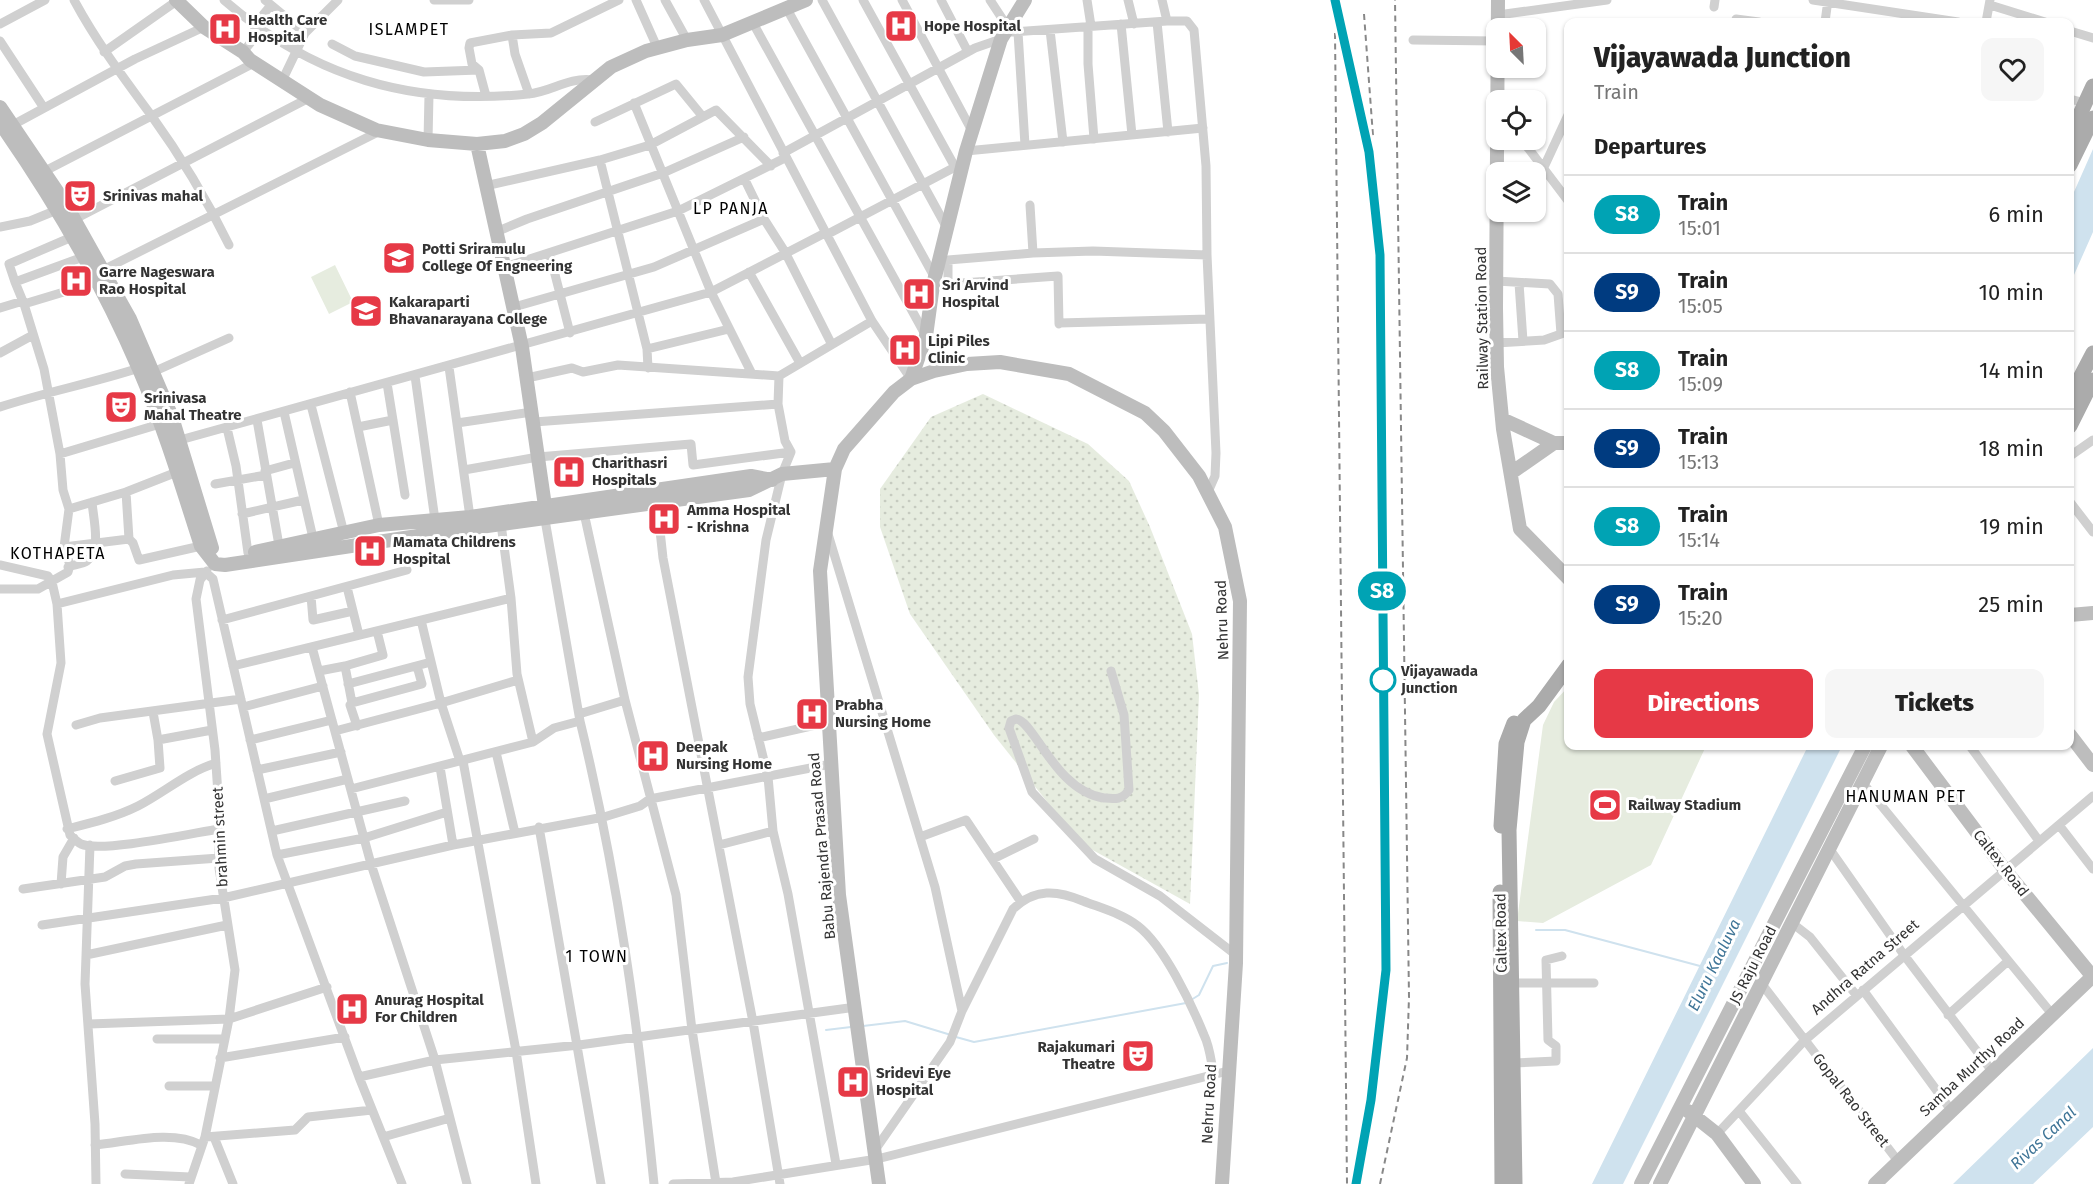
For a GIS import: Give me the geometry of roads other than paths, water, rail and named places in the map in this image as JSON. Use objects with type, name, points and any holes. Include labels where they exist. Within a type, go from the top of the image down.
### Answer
[{"type":"main road","points":[[2074,116],[2077,101],[2093,86]]},
{"type":"main road","points":[[2074,157],[2093,118]]},
{"type":"main road","points":[[2074,389],[2093,353]]},
{"type":"main road","points":[[2074,418],[2093,380]]},
{"type":"main road","name":"Caltex Road","points":[[1515,1184],[1509,830],[1517,741],[1524,720],[1539,706],[1564,671]]},
{"type":"main road","name":"Caltex Road","points":[[1502,1184],[1501,797],[1508,734],[1524,710],[1543,698]]},
{"type":"street","points":[[0,24],[27,4],[45,0]]},
{"type":"street","points":[[74,0],[116,70],[152,116],[214,215],[229,245]]},
{"type":"street","points":[[104,52],[177,0],[204,27],[243,52],[254,63],[309,98],[343,116],[380,131],[428,140],[477,144],[505,141],[524,134],[542,123],[611,67],[657,47],[722,35],[806,0]]},
{"type":"street","points":[[224,0],[257,28],[294,52],[336,70],[395,90],[429,95],[529,94],[576,78],[593,80]]},
{"type":"street","points":[[282,81],[305,33],[338,0]]},
{"type":"street","points":[[434,0],[469,0]]},
{"type":"street","points":[[486,96],[480,70],[472,64],[470,43],[512,35],[551,33],[619,0]]},
{"type":"street","points":[[636,0],[657,47]]},
{"type":"street","points":[[665,0],[687,40]]},
{"type":"street","points":[[705,0],[784,156],[872,321],[911,380]]},
{"type":"street","points":[[822,0],[947,228]]},
{"type":"street","points":[[863,0],[908,84],[961,161]]},
{"type":"street","points":[[902,0],[972,131]]},
{"type":"street","points":[[941,0],[968,52]]},
{"type":"street","points":[[990,0],[1009,34],[1025,145]]},
{"type":"street","points":[[1087,0],[1090,26],[1088,64],[1094,138]]},
{"type":"street","points":[[1128,0],[1134,24]]},
{"type":"street","points":[[1162,0],[1168,132]]},
{"type":"street","name":"Railway Station Road","points":[[1498,0],[1498,18]]},
{"type":"street","points":[[1498,15],[1607,0]]},
{"type":"street","points":[[1813,0],[1933,18]]},
{"type":"street","points":[[911,380],[926,336],[935,278],[961,161],[1009,34],[1024,1]]},
{"type":"street","points":[[1826,18],[1828,1]]},
{"type":"street","points":[[243,52],[268,2],[305,33]]},
{"type":"street","points":[[1987,18],[1990,2],[2034,18]]},
{"type":"street","points":[[787,9],[935,278]]},
{"type":"street","points":[[505,267],[550,255],[678,211],[745,180],[847,117],[968,52],[1009,34],[1090,26],[1187,21],[1194,30],[1203,128],[1216,453],[1215,476],[1208,492]]},
{"type":"street","points":[[753,23],[926,336]]},
{"type":"street","points":[[1121,24],[1132,135]]},
{"type":"street","points":[[4,128],[204,27]]},
{"type":"street","points":[[1050,30],[1063,141]]},
{"type":"street","points":[[2074,32],[2093,38]]},
{"type":"street","points":[[512,35],[515,54],[529,94]]},
{"type":"street","points":[[1413,40],[1486,41]]},
{"type":"street","points":[[0,41],[44,108]]},
{"type":"street","points":[[332,44],[355,56],[424,72],[480,70]]},
{"type":"street","points":[[45,171],[254,63]]},
{"type":"street","points":[[595,122],[676,84],[703,117]]},
{"type":"street","points":[[428,140],[429,95]]},
{"type":"street","points":[[75,219],[182,166],[309,98]]},
{"type":"street","points":[[634,104],[711,291],[752,374]]},
{"type":"street","points":[[0,107],[4,128],[57,210],[83,257],[100,276],[130,319],[180,440],[213,550],[222,556],[280,552],[501,524],[544,512],[751,476],[777,477],[835,469]]},
{"type":"street","points":[[485,186],[600,160],[651,144],[716,110],[771,166]]},
{"type":"street","points":[[1546,163],[1564,124]]},
{"type":"street","points":[[4,128],[45,171],[75,219],[139,368],[215,584],[277,855],[359,1077],[402,1184]]},
{"type":"street","points":[[180,440],[311,405],[350,392],[449,367],[711,291],[785,252],[860,217],[961,161],[1025,145],[1203,128]]},
{"type":"street","points":[[0,308],[24,303],[100,276],[380,131]]},
{"type":"street","points":[[496,232],[526,219],[663,173],[744,137]]},
{"type":"street","points":[[477,144],[522,346],[544,512],[580,717],[604,817],[623,921],[639,1037],[654,1184]]},
{"type":"street","name":"Railway Station Road","points":[[1497,150],[1496,343],[1502,419],[1520,529],[1564,574]]},
{"type":"street","points":[[1530,150],[1540,162]]},
{"type":"street","points":[[600,160],[647,349],[648,368]]},
{"type":"street","points":[[1546,170],[1564,194]]},
{"type":"street","points":[[745,180],[831,343]]},
{"type":"street","points":[[1030,205],[1033,253]]},
{"type":"street","points":[[0,227],[30,221],[57,210]]},
{"type":"street","points":[[514,307],[560,296],[628,275],[694,250],[764,219]]},
{"type":"street","points":[[0,589],[30,591],[68,572],[70,565],[64,547],[69,509],[63,490],[60,454],[49,391],[24,303],[5,265],[72,237]]},
{"type":"street","points":[[1207,255],[1033,253],[948,260],[948,284],[1058,276],[1059,323],[1209,319]]},
{"type":"street","points":[[550,255],[570,333]]},
{"type":"street","points":[[15,282],[83,257]]},
{"type":"street","points":[[749,272],[800,363]]},
{"type":"street","points":[[1496,281],[1550,284],[1558,294],[1562,334],[1544,340],[1496,343]]},
{"type":"street","points":[[1519,283],[1523,341]]},
{"type":"street","points":[[527,378],[572,368],[583,372],[618,365],[779,376],[831,343],[872,321]]},
{"type":"street","points":[[647,349],[729,328]]},
{"type":"street","points":[[0,353],[33,335]]},
{"type":"street","points":[[153,372],[229,338]]},
{"type":"street","name":"Nehru Road","points":[[835,469],[844,449],[864,424],[894,392],[911,380],[967,364],[1000,362],[1069,374],[1145,413],[1164,431],[1208,492],[1225,527],[1240,601],[1236,955],[1221,1073],[1222,1184]]},
{"type":"street","points":[[449,367],[470,517]]},
{"type":"street","points":[[0,407],[49,391],[100,381],[139,368]]},
{"type":"street","points":[[415,376],[435,520]]},
{"type":"street","points":[[779,376],[778,404],[785,441],[791,452]]},
{"type":"street","points":[[387,383],[405,495]]},
{"type":"street","points":[[350,392],[379,525]]},
{"type":"street","points":[[457,423],[778,404]]},
{"type":"street","points":[[311,405],[344,533]]},
{"type":"street","points":[[284,412],[313,538]]},
{"type":"street","points":[[1502,419],[1554,443],[1564,443]]},
{"type":"street","points":[[257,420],[280,552]]},
{"type":"street","points":[[358,427],[393,420]]},
{"type":"street","points":[[60,454],[160,424]]},
{"type":"street","points":[[227,428],[238,479],[248,553]]},
{"type":"street","points":[[2074,453],[2093,440]]},
{"type":"street","points":[[1511,473],[1554,443]]},
{"type":"street","points":[[464,470],[538,457],[691,444],[693,465],[791,452]]},
{"type":"street","points":[[791,452],[777,477],[759,576],[748,677],[750,704],[768,777],[773,831],[788,894],[836,1164]]},
{"type":"street","points":[[215,484],[265,473],[294,463]]},
{"type":"street","name":"Babu Rajendra Prasad Road","points":[[835,469],[820,571],[839,895],[879,1184]]},
{"type":"street","points":[[69,509],[126,492],[177,472]]},
{"type":"street","points":[[57,604],[173,575],[280,552],[313,538],[379,525],[544,512],[584,513],[749,490],[777,477]]},
{"type":"street","points":[[126,492],[129,539]]},
{"type":"street","points":[[242,514],[303,500]]},
{"type":"street","points":[[68,567],[87,561],[95,542],[92,502]]},
{"type":"street","points":[[657,503],[663,558],[753,1022],[780,1180]]},
{"type":"street","points":[[2074,507],[2093,532]]},
{"type":"street","points":[[584,513],[625,700],[676,895],[692,1030],[717,1182]]},
{"type":"street","points":[[501,524],[511,598],[518,680],[533,742]]},
{"type":"street","points":[[826,526],[935,887],[962,1011]]},
{"type":"street","points":[[64,547],[129,539],[134,543],[139,560],[201,546]]},
{"type":"street","points":[[0,565],[44,574],[52,582],[57,604],[61,663],[47,734],[67,829],[74,838],[81,844],[117,844],[219,829]]},
{"type":"street","name":"brahmin street","points":[[189,1181],[207,1140],[219,1058],[229,1018],[235,970],[234,948],[227,925],[223,898],[219,858],[216,763],[196,599],[200,580],[210,568]]},
{"type":"street","points":[[222,620],[407,570]]},
{"type":"street","points":[[347,587],[359,635]]},
{"type":"street","points":[[310,596],[313,620],[353,610]]},
{"type":"street","points":[[233,666],[511,598]]},
{"type":"street","points":[[2074,615],[2093,613]]},
{"type":"street","points":[[421,620],[441,703],[462,761],[516,1051],[536,1184]]},
{"type":"street","points":[[319,670],[345,666],[383,655],[377,631]]},
{"type":"street","points":[[312,646],[371,864],[435,1060],[467,1184]]},
{"type":"street","points":[[348,684],[431,662]]},
{"type":"street","points":[[345,666],[352,703],[350,705],[357,726]]},
{"type":"street","points":[[352,703],[422,684],[417,666]]},
{"type":"street","points":[[1111,671],[1124,715],[1129,790],[1125,796],[1115,799],[1096,796],[1080,789],[1053,765],[1025,722],[1016,719],[1011,721],[1009,728],[1029,786],[1095,859],[1160,896],[1236,955]]},
{"type":"street","points":[[335,731],[518,680]]},
{"type":"street","points":[[76,725],[100,718],[242,703],[323,686]]},
{"type":"street","points":[[264,799],[440,766],[533,742],[554,728],[625,700]]},
{"type":"street","points":[[115,781],[160,768],[153,712]]},
{"type":"street","points":[[250,740],[332,720]]},
{"type":"street","points":[[758,738],[829,722]]},
{"type":"street","points":[[158,740],[212,730]]},
{"type":"street","points":[[2074,740],[2093,765]]},
{"type":"street","name":"JS Raju Road","points":[[1641,1184],[1863,750]]},
{"type":"street","name":"JS Raju Road","points":[[1660,1184],[1879,750]]},
{"type":"street","name":"Caltex Road","points":[[1915,750],[2005,870],[2093,976]]},
{"type":"street","points":[[1973,750],[2039,841]]},
{"type":"street","points":[[257,770],[341,752]]},
{"type":"street","points":[[496,752],[515,833]]},
{"type":"street","points":[[67,829],[99,821],[137,807],[193,771],[216,763]]},
{"type":"street","points":[[42,925],[88,920],[223,898],[453,845],[539,827],[604,817],[640,807],[650,799],[831,764]]},
{"type":"street","points":[[440,766],[453,845]]},
{"type":"street","points":[[1862,782],[1961,906],[2052,1014]]},
{"type":"street","name":"Andhra Ratna Street","points":[[1717,1134],[1805,1040],[2093,796]]},
{"type":"street","points":[[272,831],[405,801]]},
{"type":"street","points":[[277,855],[364,838],[447,812]]},
{"type":"street","points":[[920,837],[966,820],[1021,902]]},
{"type":"street","points":[[2059,825],[2093,869]]},
{"type":"street","points":[[539,827],[579,1045],[601,1184]]},
{"type":"street","points":[[719,845],[773,831]]},
{"type":"street","points":[[61,884],[63,856],[74,838]]},
{"type":"street","points":[[993,859],[1034,839]]},
{"type":"street","points":[[90,845],[85,984],[96,1184]]},
{"type":"street","points":[[1829,848],[1904,956],[1992,1071]]},
{"type":"street","points":[[23,889],[105,877],[136,864],[219,858]]},
{"type":"street","points":[[673,1184],[780,1180],[836,1164],[876,1155],[1221,1073],[1193,1011],[1165,961],[1137,925],[1070,895],[1050,890],[1021,902],[1013,909],[962,1011],[950,1042],[876,1155]]},
{"type":"street","points":[[1792,923],[1810,937],[1860,993],[1951,1110]]},
{"type":"street","points":[[86,955],[227,925]]},
{"type":"street","points":[[1514,1063],[1556,1061],[1556,1046],[1548,1040],[1547,958],[1562,956]]},
{"type":"street","points":[[1948,1014],[2007,962]]},
{"type":"street","name":"Samba Murthy Road","points":[[1875,1184],[2093,976]]},
{"type":"street","points":[[1513,983],[1593,983]]},
{"type":"street","name":"Gopal Rao Street","points":[[1761,983],[1898,1161]]},
{"type":"street","points":[[89,1024],[229,1018],[327,987]]},
{"type":"street","points":[[359,1077],[435,1060],[579,1045],[809,1014],[858,1020]]},
{"type":"street","points":[[219,1058],[345,1036]]},
{"type":"street","points":[[157,1039],[224,1039]]},
{"type":"street","points":[[169,1086],[214,1086]]},
{"type":"street","points":[[1681,1106],[1717,1134],[1754,1184]]},
{"type":"street","points":[[95,1145],[169,1136],[207,1140],[295,1130],[308,1117],[372,1110]]},
{"type":"street","points":[[1739,1111],[1797,1184]]},
{"type":"street","points":[[383,1137],[450,1118]]},
{"type":"street","points":[[207,1140],[233,1184]]},
{"type":"street","points":[[125,1174],[189,1181]]},
{"type":"water","points":[[2093,149],[2093,232],[2074,275],[2074,192]]},
{"type":"water","name":"Eluru Kaaluva","points":[[1806,750],[1840,750],[1623,1184],[1592,1184]]},
{"type":"water","name":"Rivas Canal","points":[[2093,1048],[2093,1127],[2033,1184],[1953,1184]]},
{"type":"waterway","name":"Eluru Kaaluva","points":[[1536,930],[1565,930],[1700,966]]},
{"type":"waterway","points":[[1191,1000],[1199,995],[1213,966],[1227,963]]},
{"type":"waterway","points":[[956,1037],[974,1042],[1186,1003]]},
{"type":"waterway","points":[[863,1026],[905,1021],[951,1035]]},
{"type":"waterway","points":[[826,1030],[851,1027]]},
{"type":"railway","points":[[1335,0],[1368,158],[1379,255],[1386,970],[1371,1100],[1356,1184]]},
{"type":"railway","points":[[1380,1184],[1407,1058],[1409,997],[1395,0]]},
{"type":"railway","points":[[1364,14],[1373,136]]},
{"type":"railway","points":[[1335,33],[1347,1184]]},
{"type":"train","name":"S8","points":[[1335,0],[1369,152],[1380,255],[1386,970],[1371,1100],[1356,1184]]},
{"type":"place","name":"Hope Hospital","points":[[901,26]]},
{"type":"place","name":"Health Care Hospital","points":[[225,29]]},
{"type":"place","name":"Srinivas mahal","points":[[80,196]]},
{"type":"place","name":"Potti Sriramulu College Of Engneering","points":[[399,258]]},
{"type":"place","name":"Garre Nageswara Rao Hospital","points":[[76,281]]},
{"type":"place","name":"Sri Arvind Hospital","points":[[919,294]]},
{"type":"place","name":"Kakaraparti Bhavanarayana College","points":[[366,311]]},
{"type":"place","name":"Lipi Piles Clinic","points":[[905,350]]},
{"type":"place","name":"Srinivasa Mahal Theatre","points":[[121,407]]},
{"type":"place","name":"Charithasri Hospitals","points":[[569,472]]},
{"type":"place","name":"Amma Hospital - Krishna","points":[[664,519]]},
{"type":"place","name":"Mamata Childrens Hospital","points":[[370,551]]},
{"type":"place","name":"Vijayawada Junction","points":[[1383,680]]},
{"type":"place","name":"Prabha Nursing Home","points":[[812,714]]},
{"type":"place","name":"Deepak Nursing Home","points":[[653,756]]},
{"type":"place","name":"Railway Stadium","points":[[1605,805]]},
{"type":"place","name":"Anurag Hospital For Children","points":[[352,1009]]},
{"type":"place","name":"Rajakumari Theatre","points":[[1138,1056]]},
{"type":"place","name":"Sridevi Eye Hospital","points":[[853,1082]]},
{"type":"district","name":"ISLAMPET","points":[[409,29]]},
{"type":"district","name":"LP PANJA","points":[[731,208]]},
{"type":"district","name":"KOTHAPETA","points":[[58,553]]},
{"type":"district","name":"HANUMAN PET","points":[[1906,796]]},
{"type":"district","name":"1 TOWN","points":[[597,956]]}]
